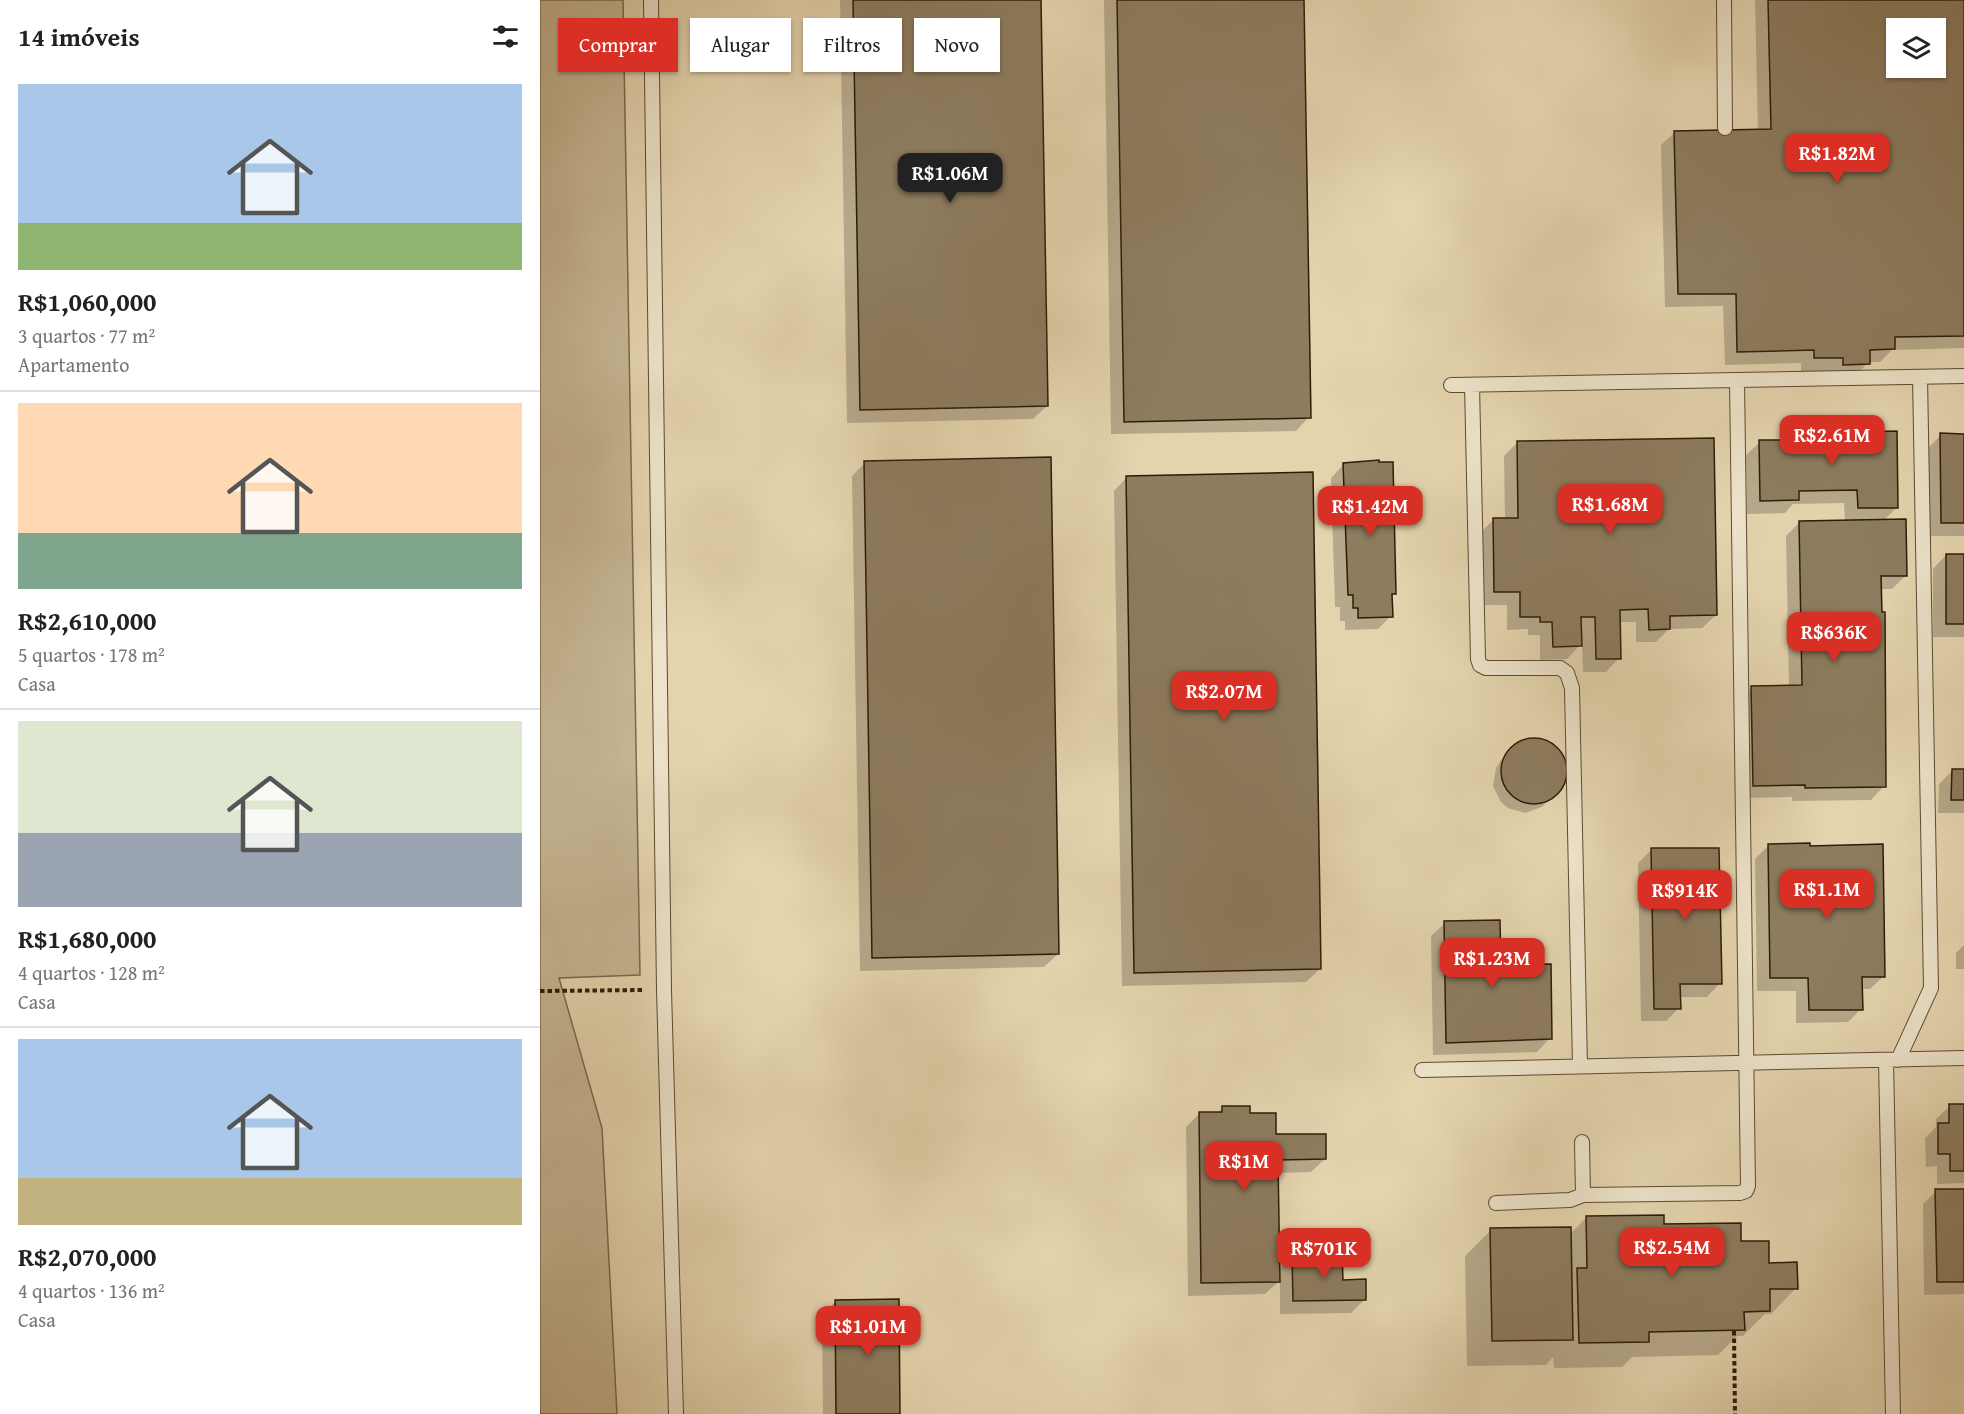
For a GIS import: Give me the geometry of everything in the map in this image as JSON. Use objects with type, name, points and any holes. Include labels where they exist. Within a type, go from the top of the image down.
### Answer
[{"type":"lane","points":[[651,0],[664,990],[676,1414]]},
{"type":"lane","points":[[1724,0],[1725,128]]},
{"type":"lane","points":[[1451,385],[1964,376]]},
{"type":"lane","points":[[1893,1414],[1892,1060],[1931,988],[1920,377]]},
{"type":"lane","points":[[1496,1203],[1570,1200],[1583,1196],[1732,1194],[1746,1191],[1748,1181],[1737,380]]},
{"type":"lane","points":[[1472,385],[1478,659],[1480,665],[1486,668],[1560,668],[1567,673],[1572,688],[1580,1066]]},
{"type":"lane","points":[[1422,1070],[1964,1058]]},
{"type":"lane","points":[[1582,1142],[1583,1196]]},
{"type":"path","points":[[540,991],[664,990]]},
{"type":"path","points":[[1734,1331],[1736,1414]]},
{"type":"shaded area","points":[[540,0],[623,0],[623,18],[558,18],[558,72],[624,72],[640,975],[559,978],[602,1128],[617,1414],[540,1414]]},
{"type":"building","points":[[853,0],[1041,0],[1048,406],[860,410],[854,72],[902,72],[902,18],[853,18]]},
{"type":"building","points":[[1117,0],[1304,0],[1311,418],[1124,422]]},
{"type":"building","points":[[1768,0],[1964,0],[1964,336],[1895,337],[1895,349],[1870,350],[1870,364],[1843,365],[1843,358],[1814,358],[1814,350],[1737,352],[1736,294],[1678,294],[1674,131],[1771,129]]},
{"type":"building","points":[[1861,428],[1861,432],[1897,431],[1898,508],[1858,508],[1857,490],[1799,491],[1799,500],[1760,501],[1759,440],[1797,440],[1797,429]]},
{"type":"building","points":[[1940,433],[1964,434],[1964,523],[1941,523]]},
{"type":"building","points":[[1714,438],[1717,615],[1670,616],[1670,629],[1649,630],[1648,609],[1620,610],[1621,659],[1596,659],[1595,617],[1581,617],[1582,646],[1553,647],[1552,622],[1540,622],[1540,617],[1520,617],[1520,592],[1494,592],[1493,518],[1518,518],[1517,441]]},
{"type":"building","points":[[1051,457],[1059,954],[872,958],[864,461]]},
{"type":"building","points":[[1379,460],[1379,462],[1393,462],[1396,594],[1392,594],[1393,617],[1358,618],[1358,608],[1353,608],[1353,595],[1348,595],[1343,463]]},
{"type":"building","points":[[1313,472],[1321,969],[1134,973],[1126,476]]},
{"type":"building","points":[[1906,519],[1907,576],[1881,576],[1882,612],[1885,612],[1886,787],[1753,786],[1751,686],[1802,685],[1799,521]]},
{"type":"building","points":[[1946,554],[1964,554],[1964,624],[1946,624]]},
{"type":"building","points":[[1534,738],[1547,741],[1557,748],[1564,758],[1567,771],[1564,784],[1557,794],[1547,801],[1534,804],[1521,801],[1511,794],[1504,784],[1501,771],[1504,758],[1511,748],[1521,741]]},
{"type":"building","points":[[1952,769],[1964,769],[1964,800],[1951,800]]},
{"type":"building","points":[[1810,843],[1810,846],[1883,844],[1885,977],[1862,977],[1863,1010],[1809,1010],[1808,978],[1770,978],[1768,844]]},
{"type":"building","points":[[1651,848],[1719,848],[1722,984],[1680,984],[1681,1009],[1654,1009]]},
{"type":"building","points":[[1500,920],[1501,965],[1551,964],[1552,1039],[1446,1043],[1444,921]]},
{"type":"building","points":[[1949,1104],[1964,1104],[1964,1171],[1950,1171],[1950,1154],[1938,1154],[1938,1123],[1949,1123]]},
{"type":"building","points":[[1222,1106],[1250,1106],[1250,1113],[1276,1113],[1276,1134],[1326,1134],[1326,1159],[1278,1160],[1280,1282],[1201,1283],[1199,1112],[1222,1112]]},
{"type":"building","points":[[1935,1189],[1964,1189],[1964,1282],[1937,1282]]},
{"type":"building","points":[[1664,1215],[1664,1224],[1741,1223],[1741,1241],[1769,1241],[1769,1263],[1797,1262],[1798,1289],[1770,1289],[1770,1311],[1744,1312],[1745,1330],[1649,1332],[1649,1342],[1579,1343],[1577,1268],[1587,1268],[1586,1216]]},
{"type":"building","points":[[1571,1227],[1573,1340],[1492,1341],[1490,1228]]},
{"type":"building","points":[[1342,1253],[1343,1280],[1366,1279],[1366,1300],[1293,1301],[1292,1254]]},
{"type":"building","points":[[899,1299],[900,1414],[836,1414],[835,1300]]}]
